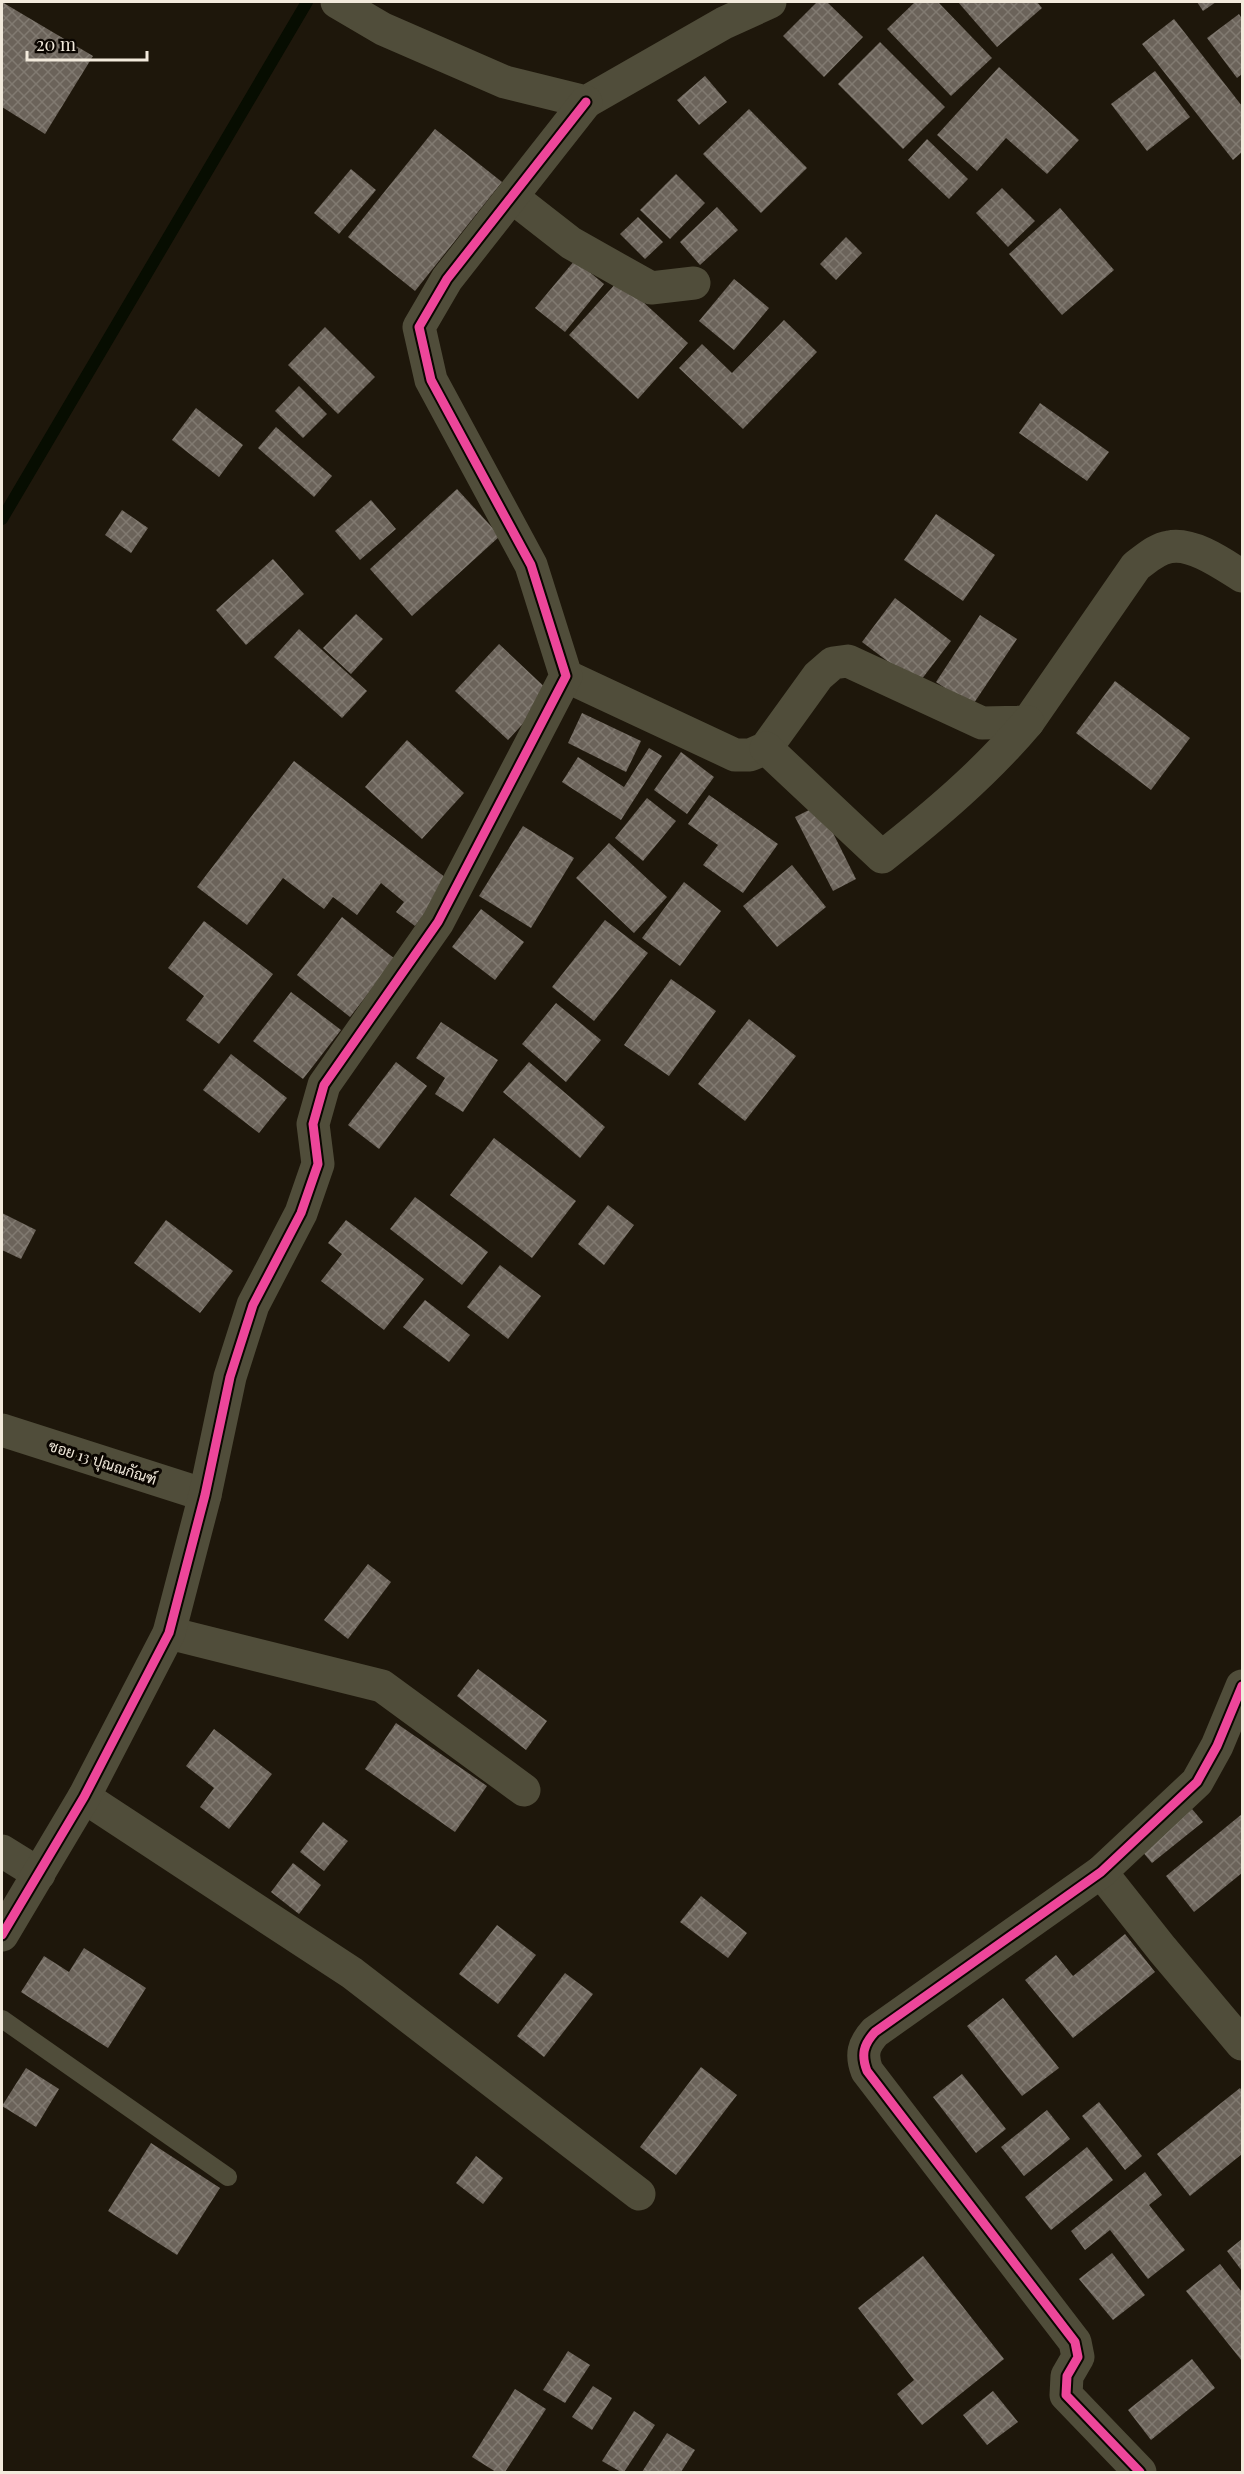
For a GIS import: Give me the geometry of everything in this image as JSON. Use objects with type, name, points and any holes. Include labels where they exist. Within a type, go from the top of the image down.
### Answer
[{"type":"street","points":[[337,2],[383,29],[506,82],[586,102]]},
{"type":"street","points":[[2,1935],[84,1797],[169,1633],[205,1495],[230,1377],[254,1305],[301,1213],[318,1164],[313,1124],[324,1085],[438,922],[566,676],[531,565],[431,380],[419,327],[447,279],[586,102],[724,23],[770,2]]},
{"type":"street","points":[[512,196],[571,243],[651,288],[694,283]]},
{"type":"street","points":[[766,748],[882,857],[980,775],[1028,722],[1136,566],[1157,551],[1170,546],[1188,548],[1239,566]]},
{"type":"street","points":[[566,676],[720,750],[735,755],[750,755],[766,748],[818,676],[833,663],[848,661],[982,723],[1028,722]]},
{"type":"street","name":"ซอย 13 ปุณณกัณฑ์","points":[[2,1430],[205,1495]]},
{"type":"street","points":[[169,1633],[382,1686],[524,1790]]},
{"type":"street","points":[[1140,2472],[1066,2395],[1067,2376],[1078,2357],[1076,2342],[867,2072],[862,2058],[868,2039],[875,2032],[1101,1872],[1197,1782],[1217,1746],[1242,1686]]},
{"type":"street","points":[[84,1797],[352,1973],[639,2194]]},
{"type":"street","points":[[2,1851],[39,1874]]},
{"type":"street","points":[[1101,1872],[1242,2044]]},
{"type":"lane","points":[[2,2019],[228,2177]]},
{"type":"building","points":[[2,2],[93,56],[45,134],[2,107]]},
{"type":"building","points":[[817,2],[827,2],[863,37],[824,77],[783,36]]},
{"type":"building","points":[[915,2],[938,2],[992,58],[951,96],[887,29]]},
{"type":"building","points":[[958,2],[1037,2],[1042,8],[997,47]]},
{"type":"building","points":[[1197,2],[1216,2],[1203,11]]},
{"type":"building","points":[[1239,14],[1242,19],[1242,74],[1237,78],[1207,38]]},
{"type":"building","points":[[1174,19],[1242,106],[1242,152],[1233,160],[1142,44]]},
{"type":"building","points":[[880,42],[945,107],[903,149],[838,84]]},
{"type":"building","points":[[999,67],[1079,140],[1047,174],[1006,138],[977,171],[937,135]]},
{"type":"building","points":[[1155,71],[1190,117],[1147,151],[1111,104]]},
{"type":"building","points":[[705,76],[727,102],[699,125],[677,100]]},
{"type":"building","points":[[749,109],[807,168],[761,213],[703,154]]},
{"type":"building","points":[[435,129],[502,182],[415,291],[348,237]]},
{"type":"building","points":[[927,139],[968,179],[949,199],[908,160]]},
{"type":"building","points":[[351,169],[376,190],[339,234],[314,213]]},
{"type":"building","points":[[676,174],[705,203],[670,239],[640,210]]},
{"type":"building","points":[[1002,188],[1035,221],[1008,247],[976,213]]},
{"type":"building","points":[[717,207],[738,230],[700,265],[680,242]]},
{"type":"building","points":[[1060,208],[1114,270],[1062,315],[1009,254]]},
{"type":"building","points":[[638,217],[663,242],[645,259],[620,234]]},
{"type":"building","points":[[846,237],[862,253],[836,280],[820,264]]},
{"type":"building","points":[[575,260],[604,284],[565,332],[535,308]]},
{"type":"building","points":[[734,279],[769,308],[734,350],[699,321]]},
{"type":"building","points":[[619,280],[688,343],[638,399],[569,335]]},
{"type":"building","points":[[784,320],[817,352],[743,429],[679,368],[702,344],[732,373]]},
{"type":"building","points":[[325,327],[375,377],[338,414],[288,365]]},
{"type":"building","points":[[299,386],[327,414],[303,438],[275,411]]},
{"type":"building","points":[[1040,403],[1109,452],[1087,481],[1019,433]]},
{"type":"building","points":[[196,408],[243,445],[219,477],[172,440]]},
{"type":"building","points":[[276,427],[332,476],[314,497],[258,448]]},
{"type":"building","points":[[457,489],[500,536],[412,616],[370,569]]},
{"type":"building","points":[[371,500],[396,529],[360,560],[335,531]]},
{"type":"building","points":[[122,510],[148,528],[131,553],[105,535]]},
{"type":"building","points":[[936,514],[995,555],[963,601],[904,560]]},
{"type":"building","points":[[273,559],[304,594],[246,645],[216,610]]},
{"type":"building","points":[[895,598],[951,641],[918,684],[862,642]]},
{"type":"building","points":[[356,614],[383,639],[351,674],[323,648]]},
{"type":"building","points":[[980,615],[1017,639],[972,706],[936,682]]},
{"type":"building","points":[[299,629],[367,691],[342,718],[274,657]]},
{"type":"building","points":[[499,644],[551,693],[508,740],[455,691]]},
{"type":"building","points":[[1115,681],[1190,738],[1151,790],[1076,733]]},
{"type":"building","points":[[582,713],[641,741],[626,772],[568,743]]},
{"type":"building","points":[[407,740],[464,793],[422,839],[365,787]]},
{"type":"building","points":[[649,748],[662,756],[621,820],[562,782],[578,757],[624,787]]},
{"type":"building","points":[[681,752],[714,777],[687,814],[654,790]]},
{"type":"building","points":[[294,761],[450,881],[415,926],[396,912],[404,902],[381,883],[357,915],[333,897],[324,909],[283,878],[247,925],[197,887]]},
{"type":"building","points":[[709,795],[778,844],[743,893],[703,865],[718,845],[688,824]]},
{"type":"building","points":[[647,798],[676,821],[643,861],[615,838]]},
{"type":"building","points":[[819,805],[856,879],[833,891],[795,817]]},
{"type":"building","points":[[523,826],[574,858],[531,928],[479,896]]},
{"type":"building","points":[[609,843],[667,897],[634,933],[576,878]]},
{"type":"building","points":[[792,865],[826,907],[777,947],[743,906]]},
{"type":"building","points":[[684,882],[721,911],[680,966],[642,938]]},
{"type":"building","points":[[481,909],[524,942],[495,980],[452,947]]},
{"type":"building","points":[[342,917],[395,959],[350,1017],[297,975]]},
{"type":"building","points":[[605,920],[648,953],[594,1021],[552,987]]},
{"type":"building","points":[[204,921],[273,974],[219,1044],[186,1020],[204,996],[168,968]]},
{"type":"building","points":[[671,979],[716,1011],[669,1076],[624,1045]]},
{"type":"building","points":[[291,992],[341,1030],[303,1079],[253,1041]]},
{"type":"building","points":[[556,1003],[601,1040],[566,1082],[522,1044]]},
{"type":"building","points":[[749,1019],[796,1056],[745,1121],[698,1084]]},
{"type":"building","points":[[441,1022],[498,1060],[463,1112],[435,1094],[445,1078],[416,1058]]},
{"type":"building","points":[[231,1054],[287,1098],[259,1133],[203,1090]]},
{"type":"building","points":[[396,1062],[427,1086],[379,1149],[348,1125]]},
{"type":"building","points":[[529,1062],[605,1127],[580,1158],[503,1092]]},
{"type":"building","points":[[494,1138],[576,1201],[532,1258],[450,1195]]},
{"type":"building","points":[[415,1197],[488,1252],[462,1285],[390,1229]]},
{"type":"building","points":[[608,1205],[634,1225],[604,1265],[578,1244]]},
{"type":"building","points":[[2,1213],[36,1230],[21,1259],[2,1250]]},
{"type":"building","points":[[166,1220],[233,1271],[200,1313],[134,1263]]},
{"type":"building","points":[[346,1220],[424,1279],[384,1330],[321,1281],[342,1254],[328,1243]]},
{"type":"building","points":[[500,1265],[541,1296],[508,1339],[467,1307]]},
{"type":"building","points":[[425,1300],[470,1335],[449,1362],[403,1327]]},
{"type":"building","points":[[368,1564],[391,1582],[348,1639],[324,1620]]},
{"type":"building","points":[[478,1669],[547,1721],[526,1750],[457,1696]]},
{"type":"building","points":[[396,1723],[487,1786],[455,1832],[365,1769]]},
{"type":"building","points":[[214,1729],[272,1774],[229,1829],[200,1807],[214,1788],[186,1766]]},
{"type":"building","points":[[1192,1809],[1203,1822],[1152,1863],[1141,1850]]},
{"type":"building","points":[[1242,1814],[1242,1873],[1194,1912],[1166,1876]]},
{"type":"building","points":[[323,1822],[348,1841],[324,1871],[300,1852]]},
{"type":"building","points":[[293,1863],[321,1885],[299,1914],[271,1892]]},
{"type":"building","points":[[701,1896],[747,1933],[728,1958],[680,1922]]},
{"type":"building","points":[[497,1925],[536,1955],[498,2004],[459,1974]]},
{"type":"building","points":[[1125,1934],[1155,1972],[1073,2038],[1025,1980],[1056,1955],[1073,1976]]},
{"type":"building","points":[[84,1948],[146,1988],[108,2048],[21,1992],[44,1956],[69,1972]]},
{"type":"building","points":[[565,1973],[593,1994],[544,2057],[517,2036]]},
{"type":"building","points":[[1003,1998],[1059,2068],[1022,2096],[967,2026]]},
{"type":"building","points":[[701,2067],[737,2095],[676,2175],[640,2147]]},
{"type":"building","points":[[26,2068],[59,2089],[36,2127],[2,2106]]},
{"type":"building","points":[[962,2074],[1006,2129],[976,2153],[933,2097]]},
{"type":"building","points":[[1240,2088],[1242,2091],[1242,2154],[1190,2196],[1157,2154]]},
{"type":"building","points":[[1099,2102],[1142,2156],[1125,2170],[1082,2116]]},
{"type":"building","points":[[1047,2110],[1070,2139],[1024,2176],[1001,2147]]},
{"type":"building","points":[[151,2143],[220,2188],[177,2255],[108,2211]]},
{"type":"building","points":[[1087,2147],[1113,2180],[1051,2230],[1025,2197]]},
{"type":"building","points":[[476,2156],[503,2178],[483,2204],[456,2183]]},
{"type":"building","points":[[1145,2172],[1162,2195],[1149,2205],[1185,2250],[1148,2279],[1110,2230],[1085,2250],[1071,2231]]},
{"type":"building","points":[[1242,2239],[1242,2271],[1227,2251]]},
{"type":"building","points":[[1112,2253],[1145,2295],[1113,2320],[1079,2279]]},
{"type":"building","points":[[923,2256],[1004,2359],[922,2425],[897,2394],[914,2380],[858,2308]]},
{"type":"building","points":[[1220,2264],[1242,2292],[1242,2361],[1186,2291]]},
{"type":"building","points":[[568,2351],[590,2365],[565,2403],[543,2390]]},
{"type":"building","points":[[1192,2359],[1215,2388],[1151,2440],[1128,2410]]},
{"type":"building","points":[[593,2386],[612,2398],[592,2430],[572,2417]]},
{"type":"building","points":[[515,2389],[546,2409],[505,2472],[496,2472],[472,2457]]},
{"type":"building","points":[[993,2391],[1018,2422],[987,2445],[963,2415]]},
{"type":"building","points":[[634,2411],[655,2425],[624,2472],[621,2472],[602,2461]]},
{"type":"building","points":[[667,2433],[695,2450],[681,2472],[642,2472]]},
{"type":"waterway","points":[[2,519],[307,2]]},
{"type":"cycle path","points":[[2,1935],[84,1797],[169,1633],[205,1495],[230,1377],[253,1305],[301,1213],[318,1164],[313,1124],[324,1085],[438,922],[566,676],[531,565],[431,380],[419,327],[447,279],[586,102]]},
{"type":"cycle path","points":[[1140,2472],[1066,2395],[1067,2376],[1078,2357],[1075,2342],[867,2071],[864,2050],[875,2032],[1101,1872],[1197,1782],[1217,1746],[1242,1686]]}]
